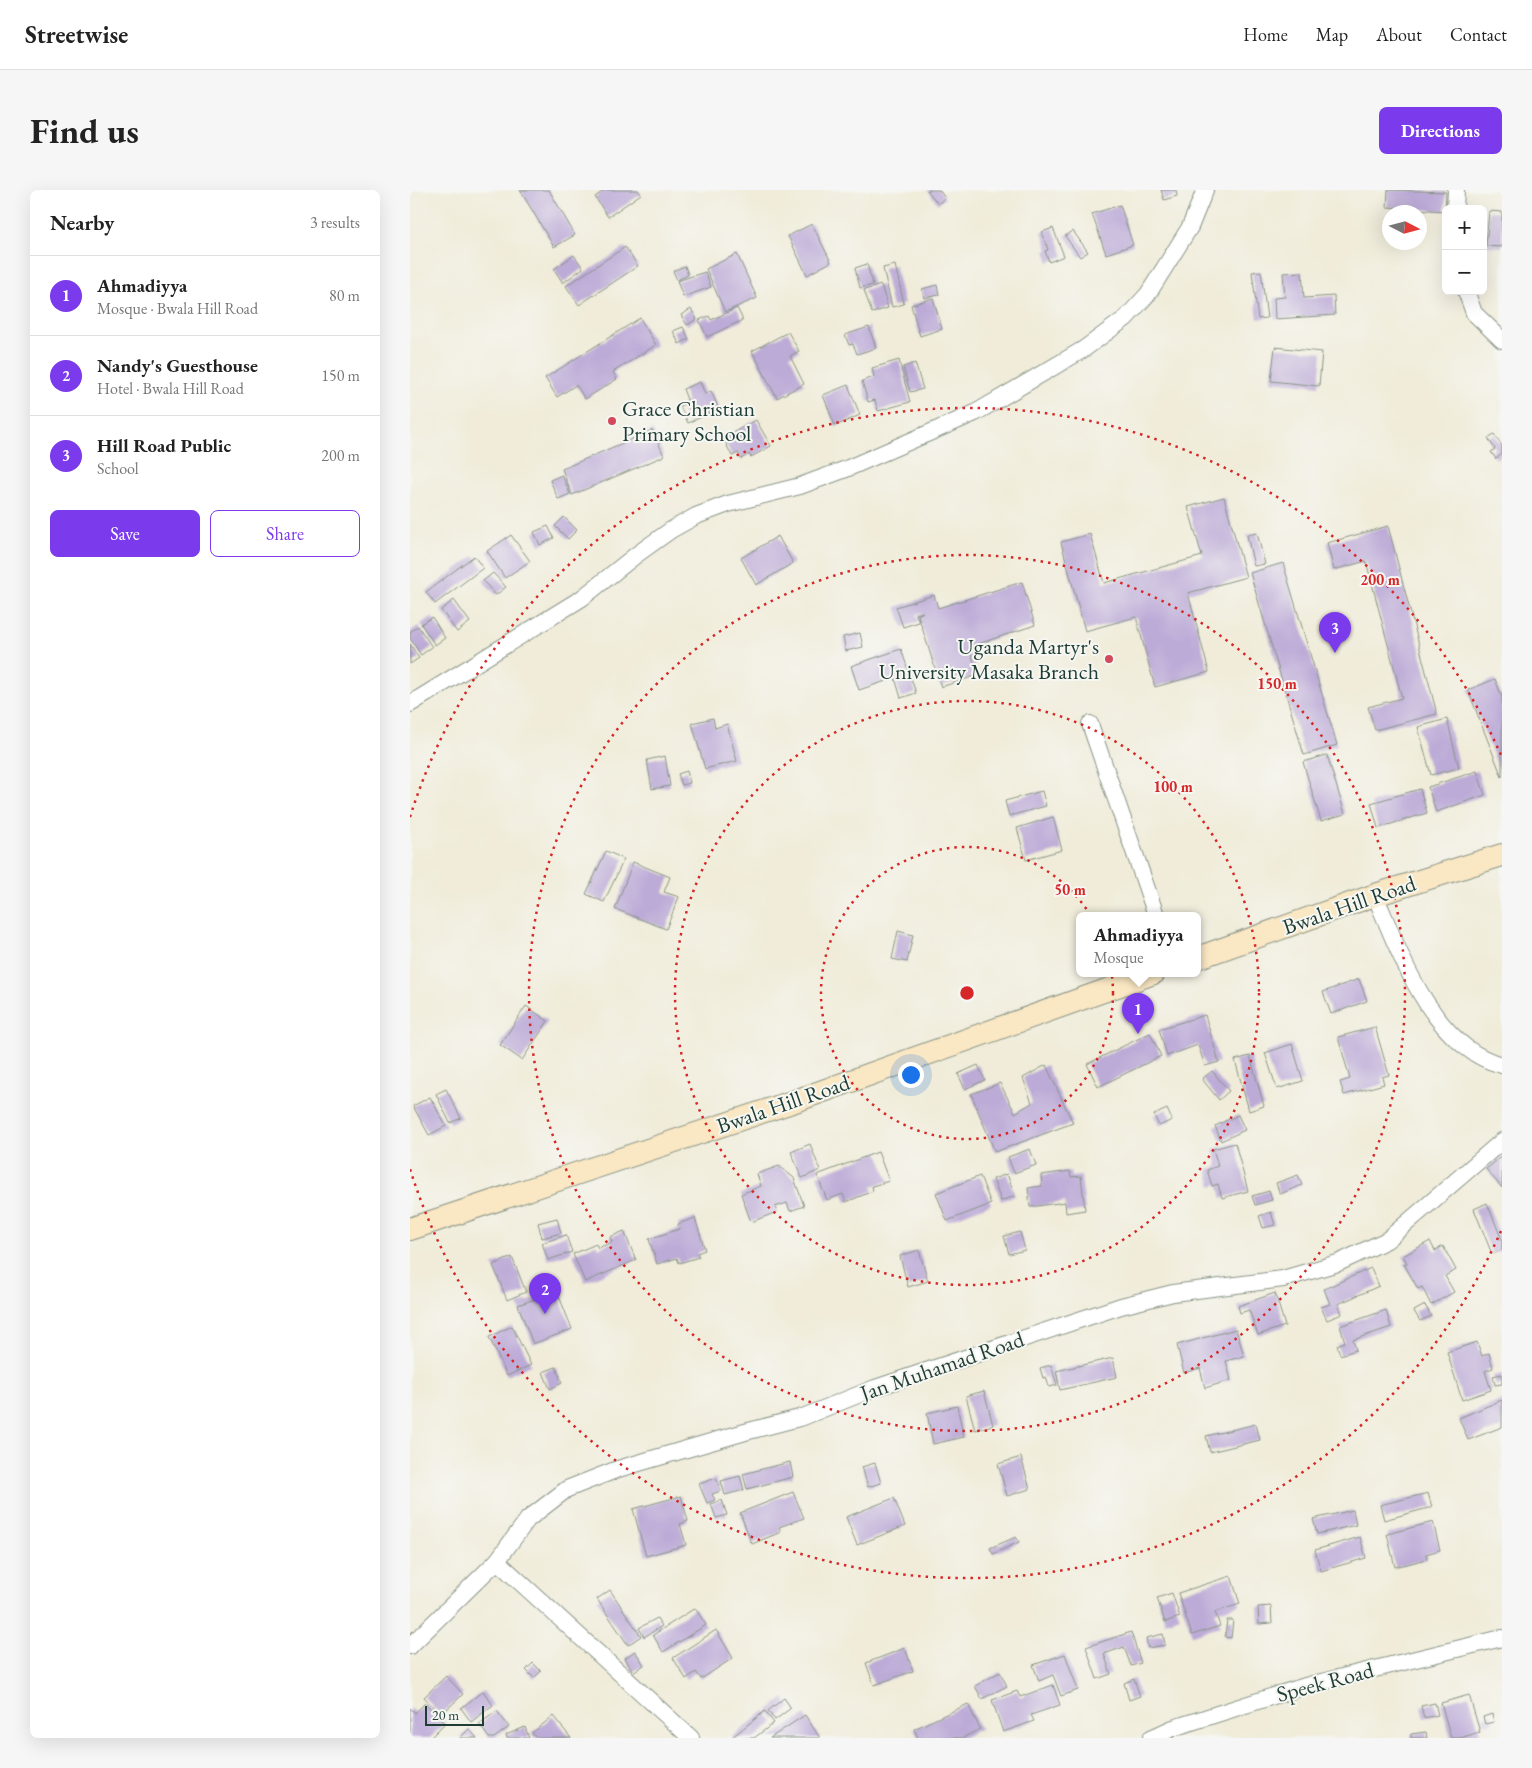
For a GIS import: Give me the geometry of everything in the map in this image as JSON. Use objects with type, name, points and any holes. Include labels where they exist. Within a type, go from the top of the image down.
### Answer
[{"type":"street","points":[[410,704],[582,598],[636,554],[671,530],[696,516],[728,504],[800,486],[846,470],[976,413],[1084,349],[1126,318],[1148,294],[1190,227],[1205,190]]},
{"type":"street","points":[[1455,205],[1456,190]]},
{"type":"street","points":[[1467,295],[1474,313],[1502,340]]},
{"type":"street","points":[[1090,724],[1155,912]]},
{"type":"street","name":"Bwala Hill Road","points":[[1201,957],[1375,895],[1502,855]]},
{"type":"street","points":[[1375,895],[1406,968],[1440,1022],[1452,1036],[1469,1050],[1488,1061],[1502,1065]]},
{"type":"street","name":"Bwala Hill Road","points":[[410,1229],[795,1101],[1143,977]]},
{"type":"street","name":"Jan Muhamad Road","points":[[410,1646],[497,1561],[528,1519],[567,1489],[618,1469],[803,1417],[875,1388],[1121,1306],[1173,1293],[1283,1279],[1338,1263],[1387,1240],[1502,1141]]},
{"type":"street","points":[[497,1561],[691,1738]]},
{"type":"street","name":"Speek Road","points":[[1151,1738],[1173,1728],[1305,1686],[1502,1638]]},
{"type":"building","points":[[520,190],[549,190],[575,235],[554,247]]},
{"type":"building","points":[[605,190],[638,190],[641,194],[608,217],[595,197]]},
{"type":"building","points":[[927,190],[939,190],[945,198],[938,204]]},
{"type":"building","points":[[1161,190],[1176,190],[1177,196],[1164,200]]},
{"type":"building","points":[[1388,190],[1446,192],[1445,205],[1442,205],[1442,211],[1427,210],[1427,205],[1387,205]]},
{"type":"building","points":[[1120,205],[1133,245],[1106,254],[1092,214]]},
{"type":"building","points":[[1489,211],[1502,212],[1502,247],[1487,246]]},
{"type":"building","points":[[812,224],[831,262],[807,275],[788,236]]},
{"type":"building","points":[[1053,228],[1064,256],[1049,262],[1045,251],[1048,250],[1042,232]]},
{"type":"building","points":[[1073,231],[1088,252],[1080,257],[1065,236]]},
{"type":"building","points":[[625,247],[638,266],[579,305],[566,286]]},
{"type":"building","points":[[737,254],[757,298],[725,312],[706,269]]},
{"type":"building","points":[[574,255],[583,268],[563,283],[554,269]]},
{"type":"building","points":[[867,264],[873,285],[860,288],[855,268]]},
{"type":"building","points":[[895,265],[904,304],[892,307],[883,268]]},
{"type":"building","points":[[685,266],[688,275],[677,280],[673,271]]},
{"type":"building","points":[[1261,271],[1267,318],[1258,319],[1252,272]]},
{"type":"building","points":[[705,272],[711,287],[683,297],[677,281]]},
{"type":"building","points":[[1302,272],[1304,298],[1334,296],[1335,315],[1275,319],[1274,298],[1285,297],[1283,273]]},
{"type":"building","points":[[881,285],[888,308],[872,313],[864,290]]},
{"type":"building","points":[[937,285],[939,295],[924,298],[922,289]]},
{"type":"building","points":[[933,298],[942,329],[920,336],[911,305]]},
{"type":"building","points":[[737,308],[743,320],[707,337],[699,320],[709,316],[711,320]]},
{"type":"building","points":[[691,309],[697,319],[687,325],[681,315]]},
{"type":"building","points":[[640,318],[656,345],[613,372],[617,379],[585,399],[576,385],[557,397],[545,378]]},
{"type":"building","points":[[683,327],[689,339],[679,344],[673,331]]},
{"type":"building","points":[[869,327],[876,348],[857,354],[853,344],[849,345],[845,335]]},
{"type":"building","points":[[788,332],[799,351],[790,356],[804,384],[777,398],[752,351]]},
{"type":"building","points":[[1275,347],[1322,352],[1319,386],[1271,381]]},
{"type":"building","points":[[899,360],[910,402],[878,411],[875,400],[868,402],[862,381],[874,377],[872,368]]},
{"type":"building","points":[[915,363],[923,389],[910,392],[903,367]]},
{"type":"building","points":[[700,382],[705,394],[711,391],[719,409],[688,423],[680,406],[688,402],[683,389]]},
{"type":"building","points":[[848,385],[860,415],[835,426],[823,395]]},
{"type":"building","points":[[756,420],[771,446],[751,457],[749,454],[741,459],[738,453],[732,456],[723,438]]},
{"type":"building","points":[[653,430],[664,456],[572,495],[562,469]]},
{"type":"building","points":[[1494,434],[1502,446],[1502,454],[1496,459],[1491,452],[1495,449],[1488,438]]},
{"type":"building","points":[[562,475],[570,494],[558,499],[550,480]]},
{"type":"building","points":[[1224,497],[1246,577],[1188,593],[1209,672],[1155,687],[1136,617],[1085,631],[1061,542],[1090,534],[1104,583],[1202,556],[1188,507]]},
{"type":"building","points":[[564,517],[577,530],[568,539],[555,526]]},
{"type":"building","points":[[548,526],[554,538],[540,545],[534,532]]},
{"type":"building","points":[[1388,526],[1437,714],[1375,730],[1368,707],[1402,698],[1366,561],[1334,570],[1327,543]]},
{"type":"building","points":[[1257,533],[1265,564],[1254,566],[1247,535]]},
{"type":"building","points":[[511,535],[530,561],[505,578],[487,551]]},
{"type":"building","points":[[778,536],[793,563],[756,585],[741,558]]},
{"type":"building","points":[[474,556],[483,568],[435,604],[426,592]]},
{"type":"building","points":[[1283,563],[1337,745],[1304,755],[1250,573]]},
{"type":"building","points":[[493,573],[506,587],[496,595],[483,581]]},
{"type":"building","points":[[1022,582],[1035,625],[969,647],[978,675],[941,687],[918,615],[923,612],[916,614],[919,622],[903,627],[896,607],[934,595],[938,608]]},
{"type":"building","points":[[454,600],[470,622],[457,632],[441,610]]},
{"type":"building","points":[[432,617],[445,638],[435,645],[421,624]]},
{"type":"building","points":[[418,626],[432,647],[421,655],[410,638],[410,632]]},
{"type":"building","points":[[860,633],[863,647],[846,651],[843,637]]},
{"type":"building","points":[[410,644],[419,658],[410,664]]},
{"type":"building","points":[[901,649],[916,693],[901,698],[895,678],[859,690],[851,666]]},
{"type":"building","points":[[1495,679],[1502,697],[1502,777],[1468,690]]},
{"type":"building","points":[[713,718],[715,728],[727,724],[737,761],[705,769],[692,723]]},
{"type":"building","points":[[1447,719],[1459,768],[1431,775],[1418,727]]},
{"type":"building","points":[[1327,755],[1345,814],[1321,821],[1303,762]]},
{"type":"building","points":[[665,756],[670,786],[652,789],[647,760]]},
{"type":"building","points":[[687,771],[690,783],[682,785],[678,774]]},
{"type":"building","points":[[1477,771],[1485,795],[1436,812],[1428,787]]},
{"type":"building","points":[[1420,789],[1427,813],[1378,828],[1371,803]]},
{"type":"building","points":[[1042,791],[1046,806],[1009,816],[1005,801]]},
{"type":"building","points":[[1053,817],[1062,850],[1026,860],[1017,828]]},
{"type":"building","points":[[606,851],[624,859],[604,902],[586,894]]},
{"type":"building","points":[[633,862],[670,877],[664,892],[679,897],[666,929],[615,909]]},
{"type":"building","points":[[898,931],[913,935],[907,962],[892,959]]},
{"type":"building","points":[[1359,979],[1367,1001],[1331,1014],[1323,992]]},
{"type":"building","points":[[526,1006],[548,1021],[522,1060],[500,1045]]},
{"type":"building","points":[[1205,1015],[1219,1062],[1205,1066],[1198,1045],[1167,1056],[1159,1029]]},
{"type":"building","points":[[1375,1027],[1389,1075],[1382,1077],[1384,1084],[1344,1095],[1340,1082],[1350,1079],[1338,1037]]},
{"type":"building","points":[[1150,1033],[1161,1056],[1098,1087],[1087,1064]]},
{"type":"building","points":[[1292,1044],[1303,1081],[1277,1089],[1265,1053]]},
{"type":"building","points":[[1250,1056],[1264,1106],[1249,1111],[1235,1060]]},
{"type":"building","points":[[978,1065],[985,1080],[965,1089],[958,1074]]},
{"type":"building","points":[[1046,1065],[1073,1123],[995,1152],[971,1094],[1000,1083],[1015,1113],[1032,1103],[1023,1078]]},
{"type":"building","points":[[1212,1071],[1229,1091],[1219,1100],[1202,1079]]},
{"type":"building","points":[[446,1089],[461,1118],[450,1123],[436,1094]]},
{"type":"building","points":[[430,1097],[446,1126],[429,1135],[413,1106]]},
{"type":"building","points":[[1167,1109],[1172,1120],[1159,1126],[1154,1115]]},
{"type":"building","points":[[1238,1115],[1245,1130],[1221,1141],[1215,1126]]},
{"type":"building","points":[[1235,1143],[1248,1191],[1222,1198],[1218,1184],[1212,1186],[1207,1170],[1218,1166],[1213,1149]]},
{"type":"building","points":[[810,1144],[820,1170],[802,1178],[791,1152]]},
{"type":"building","points":[[1030,1149],[1036,1165],[1014,1173],[1008,1157]]},
{"type":"building","points":[[878,1152],[889,1181],[872,1186],[873,1191],[846,1202],[843,1194],[827,1200],[817,1175]]},
{"type":"building","points":[[1502,1156],[1502,1188],[1486,1169]]},
{"type":"building","points":[[779,1166],[794,1178],[804,1206],[790,1211],[787,1203],[775,1207],[777,1212],[751,1222],[741,1194],[761,1186],[757,1174]]},
{"type":"building","points":[[1070,1171],[1071,1177],[1081,1176],[1085,1210],[1066,1213],[1065,1202],[1030,1207],[1028,1188],[1042,1186],[1041,1175]]},
{"type":"building","points":[[1007,1174],[1015,1196],[1001,1201],[993,1179]]},
{"type":"building","points":[[1298,1175],[1302,1185],[1280,1194],[1276,1183]]},
{"type":"building","points":[[980,1176],[991,1204],[947,1221],[936,1193]]},
{"type":"building","points":[[1269,1191],[1272,1200],[1255,1205],[1252,1196]]},
{"type":"building","points":[[1487,1203],[1502,1240],[1502,1250],[1492,1254],[1474,1209]]},
{"type":"building","points":[[1271,1212],[1275,1225],[1263,1228],[1259,1216]]},
{"type":"building","points":[[557,1218],[561,1233],[542,1238],[538,1223]]},
{"type":"building","points":[[695,1218],[705,1250],[697,1253],[699,1257],[679,1263],[677,1258],[657,1264],[649,1239],[679,1229],[678,1224]]},
{"type":"building","points":[[624,1231],[636,1260],[585,1282],[573,1254],[596,1244],[598,1248],[612,1242],[610,1237]]},
{"type":"building","points":[[1020,1232],[1025,1250],[1009,1254],[1004,1236]]},
{"type":"building","points":[[566,1235],[572,1252],[548,1260],[542,1243]]},
{"type":"building","points":[[1430,1241],[1435,1251],[1443,1246],[1456,1270],[1445,1276],[1454,1292],[1431,1305],[1422,1287],[1418,1289],[1404,1264],[1407,1263],[1403,1256]]},
{"type":"building","points":[[919,1250],[928,1281],[908,1287],[900,1256]]},
{"type":"building","points":[[512,1257],[526,1292],[507,1300],[493,1265]]},
{"type":"building","points":[[1371,1268],[1379,1286],[1338,1304],[1342,1314],[1327,1320],[1321,1307],[1330,1304],[1324,1289]]},
{"type":"building","points":[[557,1291],[572,1329],[533,1344],[518,1305]]},
{"type":"building","points":[[1275,1293],[1285,1326],[1258,1335],[1249,1310],[1240,1313],[1238,1306]]},
{"type":"building","points":[[1425,1305],[1431,1316],[1420,1321],[1414,1311]]},
{"type":"building","points":[[1386,1310],[1391,1327],[1353,1340],[1356,1350],[1340,1355],[1337,1345],[1345,1342],[1340,1326]]},
{"type":"building","points":[[512,1326],[531,1365],[507,1376],[489,1337]]},
{"type":"building","points":[[1236,1329],[1244,1356],[1226,1361],[1231,1380],[1205,1388],[1200,1368],[1184,1373],[1177,1345]]},
{"type":"building","points":[[1477,1342],[1482,1356],[1489,1353],[1493,1368],[1485,1371],[1491,1390],[1462,1400],[1447,1352]]},
{"type":"building","points":[[1113,1358],[1117,1377],[1060,1390],[1056,1371]]},
{"type":"building","points":[[1051,1365],[1057,1385],[1049,1387],[1046,1377],[1043,1378],[1040,1368]]},
{"type":"building","points":[[556,1367],[562,1383],[550,1389],[543,1372]]},
{"type":"building","points":[[1502,1374],[1502,1384],[1495,1385],[1493,1376]]},
{"type":"building","points":[[984,1391],[993,1425],[975,1430],[966,1396]]},
{"type":"building","points":[[1502,1400],[1502,1427],[1468,1440],[1459,1418]]},
{"type":"building","points":[[957,1406],[964,1437],[933,1444],[927,1413]]},
{"type":"building","points":[[1256,1424],[1260,1440],[1210,1452],[1206,1436]]},
{"type":"building","points":[[1021,1457],[1030,1489],[1007,1496],[998,1464]]},
{"type":"building","points":[[790,1462],[793,1477],[747,1489],[743,1474]]},
{"type":"building","points":[[875,1463],[881,1483],[868,1487],[862,1467]]},
{"type":"building","points":[[740,1476],[744,1490],[725,1495],[721,1481]]},
{"type":"building","points":[[716,1478],[721,1491],[712,1494],[715,1500],[707,1503],[699,1484]]},
{"type":"building","points":[[793,1492],[804,1518],[779,1527],[781,1532],[752,1544],[740,1513]]},
{"type":"building","points":[[1428,1493],[1432,1507],[1384,1520],[1380,1505]]},
{"type":"building","points":[[681,1496],[688,1521],[680,1524],[686,1545],[646,1556],[633,1509]]},
{"type":"building","points":[[894,1498],[905,1526],[857,1545],[846,1517]]},
{"type":"building","points":[[722,1500],[727,1515],[716,1518],[711,1504]]},
{"type":"building","points":[[1353,1510],[1356,1525],[1317,1534],[1313,1519]]},
{"type":"building","points":[[1433,1522],[1440,1550],[1426,1554],[1427,1559],[1395,1567],[1387,1534]]},
{"type":"building","points":[[1016,1537],[1019,1542],[993,1554],[990,1548]]},
{"type":"building","points":[[1360,1537],[1366,1558],[1321,1571],[1315,1550]]},
{"type":"building","points":[[1231,1576],[1240,1604],[1215,1612],[1220,1626],[1192,1635],[1178,1593]]},
{"type":"building","points":[[610,1590],[641,1636],[628,1645],[597,1599]]},
{"type":"building","points":[[1172,1593],[1180,1617],[1165,1622],[1157,1598]]},
{"type":"building","points":[[1271,1606],[1272,1623],[1259,1624],[1258,1607]]},
{"type":"building","points":[[695,1608],[706,1625],[663,1652],[653,1635]]},
{"type":"building","points":[[657,1618],[662,1626],[644,1637],[639,1628]]},
{"type":"building","points":[[1227,1620],[1233,1620],[1231,1638],[1225,1637]]},
{"type":"building","points":[[716,1630],[733,1658],[701,1679],[696,1672],[686,1679],[673,1658]]},
{"type":"building","points":[[1131,1632],[1141,1663],[1131,1666],[1124,1647],[1104,1654],[1111,1674],[1097,1679],[1086,1647]]},
{"type":"building","points":[[1163,1634],[1165,1645],[1148,1648],[1146,1638]]},
{"type":"building","points":[[905,1648],[913,1671],[874,1685],[866,1663]]},
{"type":"building","points":[[635,1651],[644,1665],[633,1672],[625,1658]]},
{"type":"building","points":[[1065,1654],[1078,1690],[1061,1696],[1053,1675],[1039,1681],[1033,1665]]},
{"type":"building","points":[[533,1663],[541,1671],[534,1678],[526,1670]]},
{"type":"building","points":[[1000,1672],[1007,1686],[982,1699],[975,1686]]},
{"type":"building","points":[[446,1676],[463,1694],[441,1715],[424,1697]]},
{"type":"building","points":[[1134,1679],[1140,1696],[1129,1700],[1124,1683]]},
{"type":"building","points":[[1053,1685],[1060,1705],[1031,1715],[1034,1721],[1003,1732],[992,1700],[1017,1691],[1020,1697]]},
{"type":"building","points":[[483,1691],[493,1705],[471,1722],[461,1708]]},
{"type":"building","points":[[1469,1695],[1480,1732],[1460,1738],[1451,1738],[1441,1703]]},
{"type":"building","points":[[784,1698],[791,1708],[775,1720],[768,1711]]},
{"type":"building","points":[[425,1703],[445,1723],[430,1738],[410,1738],[410,1708],[415,1713]]},
{"type":"building","points":[[1435,1703],[1438,1715],[1424,1718],[1421,1706]]},
{"type":"building","points":[[968,1704],[980,1729],[962,1738],[918,1738],[914,1729]]},
{"type":"building","points":[[497,1711],[509,1727],[494,1738],[489,1738],[479,1724]]},
{"type":"building","points":[[765,1711],[774,1723],[754,1738],[731,1738]]},
{"type":"building","points":[[1492,1714],[1494,1722],[1485,1724],[1483,1717]]},
{"type":"building","points":[[805,1715],[820,1738],[770,1738]]},
{"type":"building","points":[[553,1716],[571,1738],[536,1738],[532,1733]]},
{"type":"building","points":[[525,1727],[529,1738],[507,1738],[506,1735]]},
{"type":"building","points":[[469,1729],[477,1738],[460,1738]]},
{"type":"building","points":[[1426,1732],[1427,1738],[1411,1738],[1411,1734]]},
{"type":"place","name":"Grace Christian Primary School","points":[[612,421]]},
{"type":"place","name":"Hill Road Public","points":[[1335,653]]},
{"type":"place","name":"Uganda Martyr's University Masaka Branch","points":[[1109,659]]},
{"type":"place","name":"Ahmadiyya","points":[[1138,1034]]},
{"type":"place","name":"Nandy's Guesthouse","points":[[545,1314]]}]
